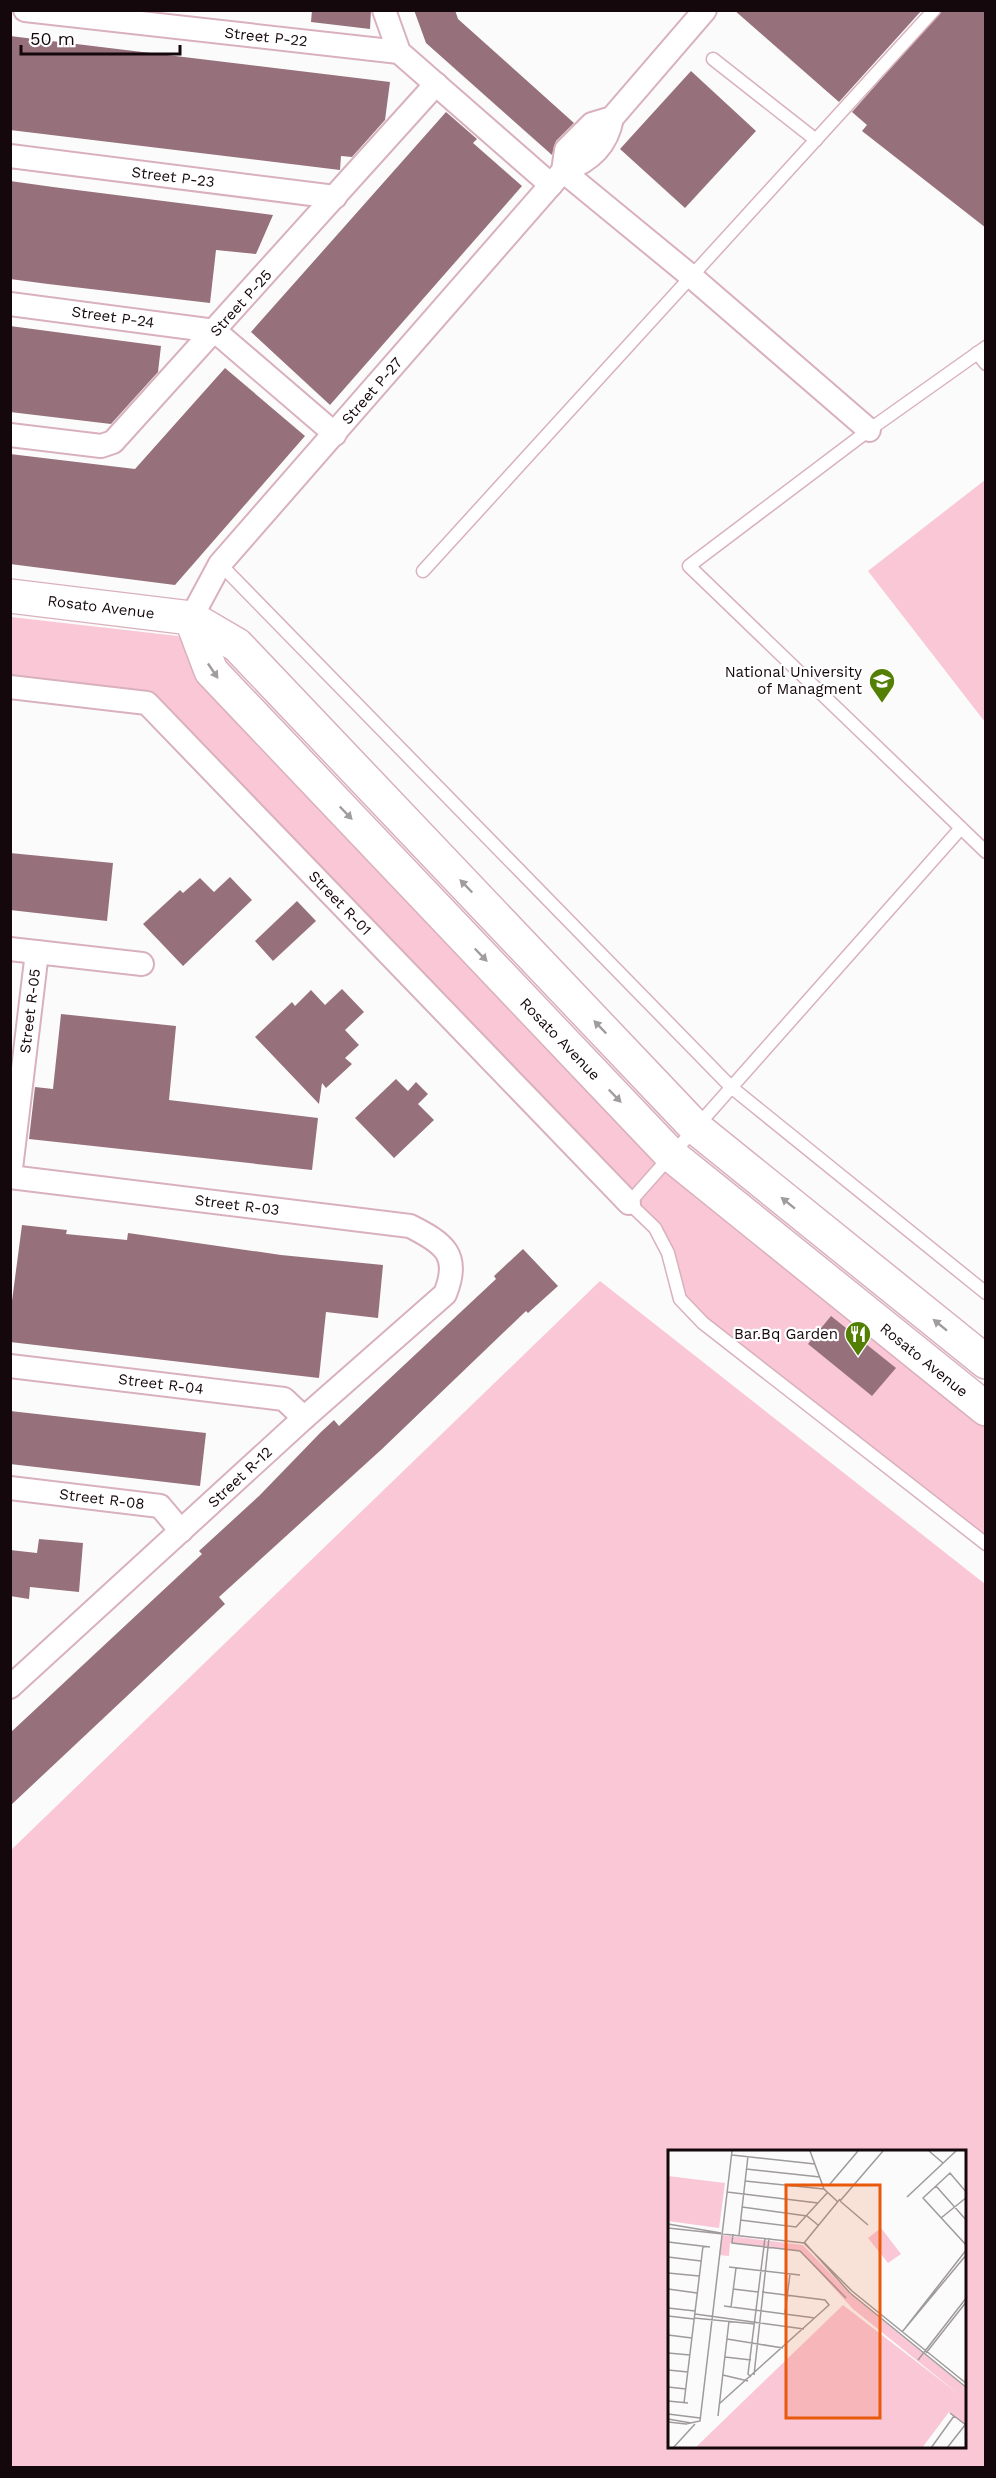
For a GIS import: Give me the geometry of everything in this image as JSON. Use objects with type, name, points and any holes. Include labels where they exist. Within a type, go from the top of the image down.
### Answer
[{"type":"street","name":"Street P-22","points":[[25,10],[399,52]]},
{"type":"street","points":[[384,10],[399,52],[436,84],[557,178],[692,277],[869,430]]},
{"type":"street","name":"Street P-27","points":[[191,618],[220,564],[557,178],[566,150],[609,135],[612,118],[705,10]]},
{"type":"street","name":"Street P-25","points":[[10,435],[101,446],[113,442],[436,84]]},
{"type":"street","name":"Street P-23","points":[[10,156],[335,197]]},
{"type":"street","name":"Street P-24","points":[[10,304],[215,331]]},
{"type":"street","points":[[215,331],[335,434]]},
{"type":"street","name":"Rosato Avenue","points":[[10,596],[191,618],[237,645],[696,1128],[986,1362]]},
{"type":"street","name":"Rosato Avenue","points":[[191,618],[211,671],[671,1155],[986,1409]]},
{"type":"street","name":"Street R-01","points":[[10,687],[147,703],[629,1203]]},
{"type":"street","points":[[10,949],[142,963]]},
{"type":"street","name":"Street R-05","points":[[10,1177],[38,952]]},
{"type":"street","name":"Street R-03","points":[[10,1177],[410,1226],[437,1239],[452,1259]]},
{"type":"street","name":"Street R-12","points":[[10,1687],[304,1418],[445,1294],[453,1276],[452,1259]]},
{"type":"street","name":"Street R-04","points":[[10,1366],[284,1400],[304,1418]]},
{"type":"street","name":"Street R-08","points":[[10,1488],[160,1506],[181,1531]]},
{"type":"lane","points":[[423,571],[934,10]]},
{"type":"lane","points":[[712,59],[816,140]]},
{"type":"lane","points":[[986,364],[981,350],[869,430],[689,566],[986,852]]},
{"type":"lane","points":[[220,564],[731,1088],[986,1293]]},
{"type":"lane","points":[[961,828],[629,1203],[654,1228],[668,1253],[680,1299],[702,1323],[986,1544]]},
{"type":"shaded area","points":[[985,480],[985,722],[868,571]]},
{"type":"shaded area","points":[[11,617],[178,636],[671,1155],[985,1409],[985,1544],[680,1299],[655,1228],[147,703],[11,687]]},
{"type":"shaded area","points":[[600,1281],[985,1584],[985,2467],[11,2467],[11,1850]]},
{"type":"building","points":[[312,10],[371,10],[370,29],[311,22]]},
{"type":"building","points":[[414,10],[455,10],[458,19],[574,123],[556,141],[552,155],[426,43]]},
{"type":"building","points":[[734,10],[922,10],[839,102]]},
{"type":"building","points":[[942,10],[986,10],[986,228],[862,131],[867,125],[852,112]]},
{"type":"building","points":[[10,36],[390,82],[385,120],[352,157],[341,156],[340,170],[10,130]]},
{"type":"building","points":[[691,71],[756,131],[685,208],[620,149]]},
{"type":"building","points":[[446,112],[477,139],[473,143],[522,186],[330,405],[251,332]]},
{"type":"building","points":[[10,181],[273,215],[256,254],[216,250],[210,303],[48,284],[10,279]]},
{"type":"building","points":[[10,326],[161,346],[158,372],[111,424],[10,412]]},
{"type":"building","points":[[225,368],[305,436],[175,585],[10,564],[10,454],[135,469]]},
{"type":"building","points":[[10,853],[113,863],[107,921],[10,910]]},
{"type":"building","points":[[230,877],[252,900],[183,966],[143,924],[180,890],[183,893],[200,878],[214,892]]},
{"type":"building","points":[[297,901],[316,921],[273,961],[255,941]]},
{"type":"building","points":[[342,989],[364,1012],[345,1030],[359,1045],[345,1058],[352,1064],[326,1088],[322,1083],[319,1104],[255,1037],[292,1002],[295,1006],[311,990],[325,1005]]},
{"type":"building","points":[[61,1014],[176,1026],[169,1100],[318,1118],[312,1170],[29,1139],[35,1087],[53,1089]]},
{"type":"building","points":[[396,1079],[408,1091],[416,1082],[428,1094],[418,1104],[434,1120],[394,1158],[355,1118]]},
{"type":"building","points":[[22,1225],[67,1230],[66,1234],[127,1240],[128,1233],[281,1255],[383,1265],[378,1318],[326,1312],[319,1378],[10,1342],[10,1316]]},
{"type":"building","points":[[523,1249],[558,1286],[528,1313],[526,1311],[382,1449],[219,1597],[225,1604],[10,1806],[10,1733],[202,1554],[199,1551],[259,1496],[321,1432],[334,1420],[339,1426],[496,1279],[494,1276]]},
{"type":"building","points":[[831,1316],[896,1368],[872,1396],[808,1344]]},
{"type":"building","points":[[10,1411],[206,1433],[200,1486],[10,1464]]},
{"type":"building","points":[[39,1539],[83,1543],[79,1592],[30,1587],[29,1599],[10,1596],[10,1550],[37,1553]]},
{"type":"place","name":"National University of Managment","points":[[882,704]]},
{"type":"place","name":"Bar.Bq Garden","points":[[858,1357]]}]
